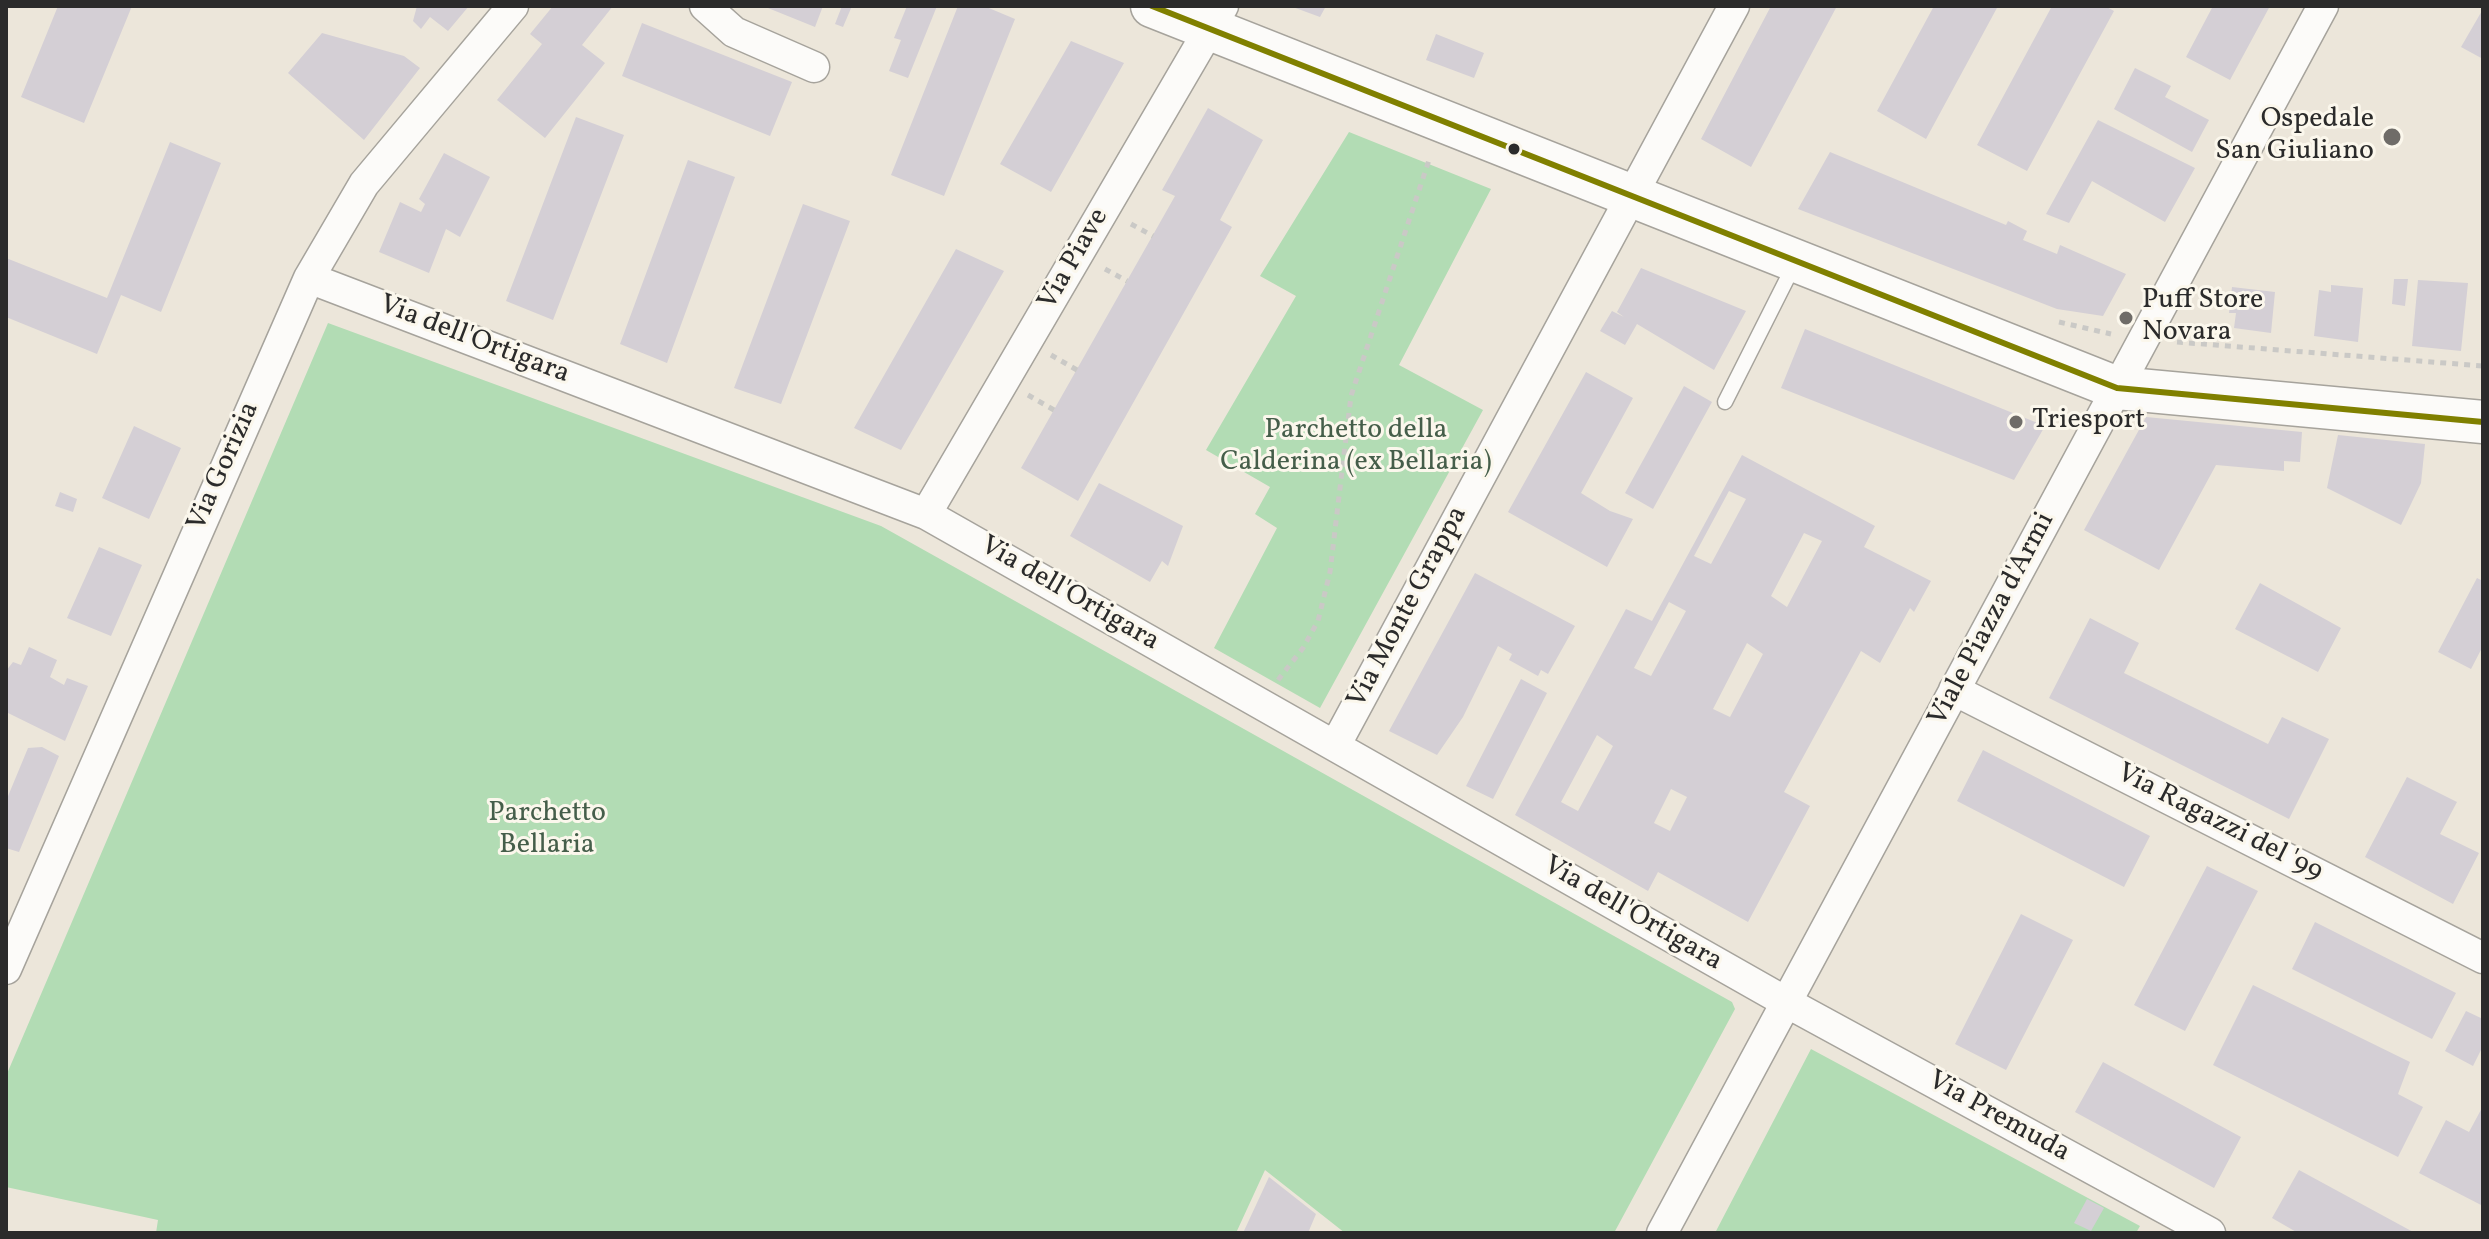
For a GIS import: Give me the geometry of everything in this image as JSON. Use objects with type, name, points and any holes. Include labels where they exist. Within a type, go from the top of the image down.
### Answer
[{"type":"main road","points":[[1152,6],[1216,18],[1629,195],[2117,388],[2483,422]]},
{"type":"street","name":"Via Gorizia","points":[[6,969],[309,278],[364,184],[513,6]]},
{"type":"street","points":[[705,6],[734,32],[814,67]]},
{"type":"street","name":"Via Monte Grappa","points":[[1335,746],[1629,195],[1734,6]]},
{"type":"street","name":"Viale Piazza d'Armi","points":[[1662,1233],[2323,6]]},
{"type":"street","name":"Via Piave","points":[[926,514],[1216,18]]},
{"type":"street","name":"Via dell'Ortigara","points":[[309,278],[926,514],[1786,1002]]},
{"type":"street","name":"Via Ragazzi del '99","points":[[1954,690],[2483,958]]},
{"type":"street","name":"Via Premuda","points":[[1786,1002],[2210,1233]]},
{"type":"lane","points":[[1725,402],[1796,261]]},
{"type":"path","points":[[1274,684],[1303,648],[1318,621],[1330,572],[1351,396],[1430,157]]},
{"type":"path","points":[[1123,220],[1153,236]]},
{"type":"path","points":[[1097,264],[1127,281]]},
{"type":"path","points":[[2176,342],[2483,366]]},
{"type":"path","points":[[1046,353],[1077,370]]},
{"type":"path","points":[[1024,392],[1054,410]]},
{"type":"green space","name":"Parchetto della Calderina (ex Bellaria)","points":[[1349,132],[1491,189],[1399,365],[1483,410],[1320,708],[1214,648],[1277,528],[1255,514],[1270,487],[1206,450],[1296,296],[1260,276]]},
{"type":"green space","name":"Parchetto Bellaria","points":[[328,323],[881,526],[1732,1002],[1735,1009],[1614,1233],[1345,1233],[1265,1170],[1236,1233],[156,1233],[158,1220],[6,1187],[6,1076]]},
{"type":"green space","points":[[1811,1049],[2140,1226],[2136,1233],[1715,1233]]},
{"type":"building","points":[[58,6],[132,6],[84,123],[21,97]]},
{"type":"building","points":[[417,6],[469,6],[448,31],[430,17],[421,29],[413,21]]},
{"type":"building","points":[[553,6],[613,6],[582,45],[605,63],[545,138],[497,100],[542,44],[530,34]]},
{"type":"building","points":[[763,6],[823,6],[815,27]]},
{"type":"building","points":[[842,6],[852,6],[843,27],[835,24]]},
{"type":"building","points":[[907,6],[937,6],[908,78],[889,71],[901,40],[894,38]]},
{"type":"building","points":[[958,6],[984,6],[1015,19],[944,196],[891,175]]},
{"type":"building","points":[[1290,6],[1326,6],[1320,17]]},
{"type":"building","points":[[1771,6],[1837,6],[1751,167],[1701,139]]},
{"type":"building","points":[[1934,6],[1998,6],[1926,139],[1877,111]]},
{"type":"building","points":[[2052,6],[2105,6],[2114,11],[2027,171],[1977,145]]},
{"type":"building","points":[[2213,6],[2270,6],[2230,80],[2186,57]]},
{"type":"building","points":[[2483,9],[2483,59],[2461,47]]},
{"type":"building","points":[[642,23],[792,82],[770,136],[622,76]]},
{"type":"building","points":[[322,33],[404,56],[420,68],[364,140],[288,73]]},
{"type":"building","points":[[1436,34],[1484,53],[1474,78],[1426,60]]},
{"type":"building","points":[[1071,41],[1124,63],[1051,192],[1000,164]]},
{"type":"building","points":[[2135,68],[2171,86],[2165,97],[2209,120],[2192,152],[2114,109]]},
{"type":"building","points":[[1208,108],[1263,140],[1220,220],[1232,227],[1078,501],[1021,468],[1175,196],[1162,190]]},
{"type":"building","points":[[576,117],[624,135],[553,320],[506,301]]},
{"type":"building","points":[[2098,120],[2195,168],[2165,222],[2092,181],[2069,223],[2046,214]]},
{"type":"building","points":[[170,142],[221,163],[161,312],[121,295],[97,354],[6,317],[6,258],[107,298]]},
{"type":"building","points":[[1830,152],[2006,225],[2008,221],[2027,231],[2023,240],[2057,254],[2060,245],[2126,274],[2103,316],[2057,309],[1798,209]]},
{"type":"building","points":[[444,153],[490,177],[460,237],[446,229],[429,273],[379,252],[400,202],[421,212],[425,204],[419,199]]},
{"type":"building","points":[[688,160],[735,177],[667,363],[620,344]]},
{"type":"building","points":[[803,204],[850,221],[781,404],[734,388]]},
{"type":"building","points":[[956,249],[1004,271],[901,450],[854,428]]},
{"type":"building","points":[[1641,268],[1746,311],[1714,370],[1637,324],[1625,345],[1600,331],[1612,311],[1624,317],[1617,312]]},
{"type":"building","points":[[2394,279],[2408,279],[2405,306],[2392,304]]},
{"type":"building","points":[[2418,280],[2468,283],[2461,351],[2412,346]]},
{"type":"building","points":[[2331,285],[2363,288],[2358,342],[2314,336],[2319,290],[2331,292]]},
{"type":"building","points":[[2232,287],[2275,292],[2271,333],[2234,328],[2236,313],[2229,313]]},
{"type":"building","points":[[1805,329],[2045,426],[2014,480],[1781,388]]},
{"type":"building","points":[[1586,372],[1633,398],[1581,493],[1610,511],[1633,519],[1607,567],[1508,512]]},
{"type":"building","points":[[1684,386],[1712,402],[1653,509],[1625,493]]},
{"type":"building","points":[[2146,417],[2302,432],[2300,462],[2284,461],[2284,471],[2216,465],[2159,570],[2084,530]]},
{"type":"building","points":[[134,426],[181,448],[149,519],[102,498]]},
{"type":"building","points":[[2338,435],[2425,444],[2421,483],[2401,525],[2327,488]]},
{"type":"building","points":[[1742,455],[1875,526],[1864,547],[1931,581],[1914,612],[1910,608],[1880,663],[1861,651],[1784,792],[1810,806],[1748,922],[1658,872],[1648,891],[1515,815],[1626,609],[1652,621]],"holes":[[[1729,491],[1746,499],[1711,564],[1694,556]],[[1804,533],[1822,541],[1787,607],[1771,596]],[[1669,602],[1686,611],[1651,676],[1634,668]],[[1747,643],[1763,654],[1730,717],[1713,709]],[[1597,735],[1613,746],[1578,811],[1561,802]],[[1671,789],[1687,797],[1670,831],[1654,823]]]},
{"type":"building","points":[[1099,483],[1183,526],[1168,566],[1162,561],[1150,582],[1070,536]]},
{"type":"building","points":[[60,492],[77,499],[73,512],[55,506]]},
{"type":"building","points":[[99,547],[142,565],[111,636],[67,618]]},
{"type":"building","points":[[1475,573],[1575,626],[1548,674],[1541,670],[1538,676],[1509,660],[1512,654],[1498,646],[1463,717],[1437,755],[1389,731]]},
{"type":"building","points":[[2477,578],[2483,581],[2483,646],[2471,669],[2438,652]]},
{"type":"building","points":[[2260,583],[2341,628],[2318,672],[2235,629]]},
{"type":"building","points":[[2090,618],[2139,643],[2124,673],[2268,744],[2282,717],[2329,739],[2289,819],[2049,698]]},
{"type":"building","points":[[29,647],[57,660],[50,677],[64,685],[67,678],[88,686],[65,741],[6,712],[6,671],[13,662],[21,665]]},
{"type":"building","points":[[1521,679],[1547,693],[1493,799],[1466,786]]},
{"type":"building","points":[[42,747],[59,756],[19,852],[6,848],[6,801],[28,748]]},
{"type":"building","points":[[1983,750],[2150,836],[2124,887],[1957,801]]},
{"type":"building","points":[[2407,777],[2457,802],[2440,834],[2479,853],[2453,904],[2365,857]]},
{"type":"building","points":[[2207,866],[2258,891],[2185,1031],[2134,1005]]},
{"type":"building","points":[[2021,914],[2073,940],[2006,1070],[1955,1044]]},
{"type":"building","points":[[2315,922],[2456,993],[2432,1039],[2292,969]]},
{"type":"building","points":[[2253,985],[2410,1062],[2398,1094],[2423,1107],[2398,1157],[2213,1065]]},
{"type":"building","points":[[2466,1011],[2483,1019],[2483,1046],[2473,1066],[2445,1051]]},
{"type":"building","points":[[2103,1062],[2241,1137],[2214,1188],[2075,1112]]},
{"type":"building","points":[[2483,1106],[2483,1206],[2419,1173],[2446,1120],[2469,1132]]},
{"type":"building","points":[[2299,1170],[2415,1233],[2298,1233],[2272,1218]]},
{"type":"building","points":[[1269,1177],[1316,1214],[1308,1233],[1243,1233]]},
{"type":"building","points":[[2087,1199],[2104,1208],[2091,1231],[2074,1223]]},
{"type":"transit line","points":[[1152,6],[2117,388],[2483,422]]},
{"type":"place","name":"Ospedale San Giuliano","points":[[2392,137]]},
{"type":"place","name":"Puff Store Novara","points":[[2126,318]]},
{"type":"place","name":"Triesport","points":[[2016,422]]}]
